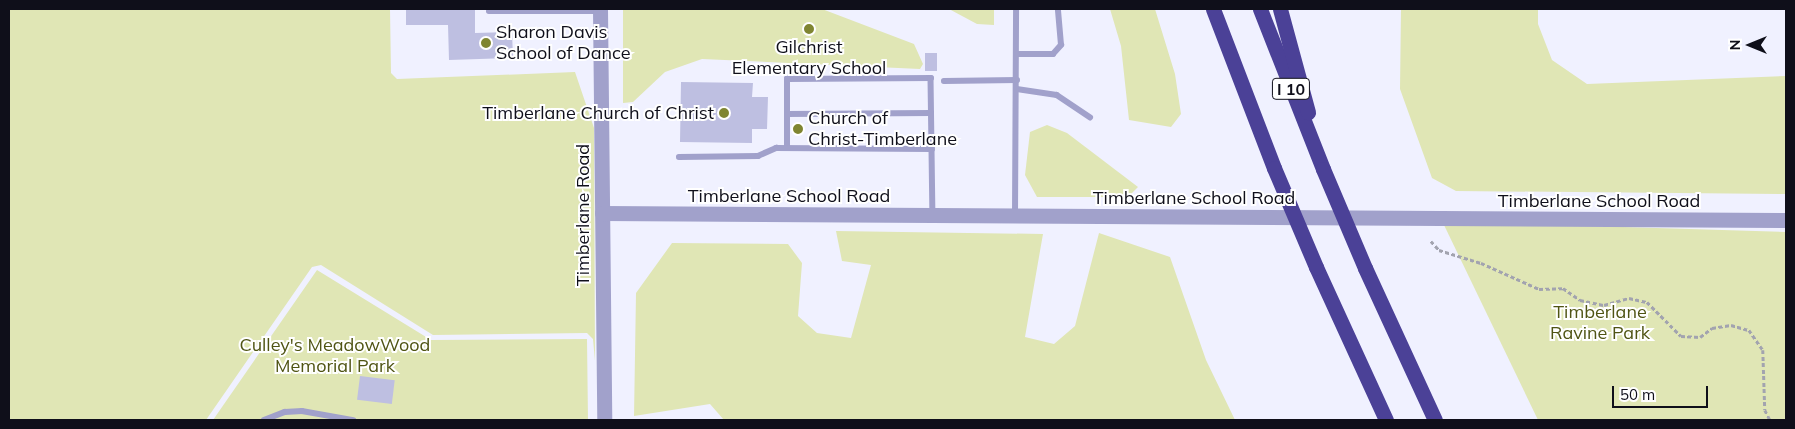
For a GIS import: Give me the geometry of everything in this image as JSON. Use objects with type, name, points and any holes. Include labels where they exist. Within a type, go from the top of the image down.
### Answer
[{"type":"highway","points":[[1207,9],[1240,80]]},
{"type":"highway","name":"I 10","points":[[1213,9],[1274,168],[1316,267],[1386,420]]},
{"type":"highway","name":"I 10","points":[[1260,9],[1323,169],[1365,268],[1436,420]]},
{"type":"highway","points":[[1280,9],[1323,169]]},
{"type":"street","name":"Timberlane Road","points":[[600,10],[604,420]]},
{"type":"street","name":"Timberlane School Road","points":[[602,213],[1786,220]]},
{"type":"lane","points":[[1015,216],[1016,9]]},
{"type":"lane","points":[[1017,54],[1053,54],[1061,45],[1058,9]]},
{"type":"lane","points":[[489,11],[600,10]]},
{"type":"lane","points":[[787,148],[788,79],[931,78],[933,215]]},
{"type":"lane","points":[[944,81],[1016,80]]},
{"type":"lane","points":[[1016,89],[1057,95],[1090,117]]},
{"type":"lane","points":[[787,114],[931,113]]},
{"type":"lane","points":[[679,157],[758,156],[776,148],[932,149]]},
{"type":"lane","points":[[264,420],[285,412],[302,411],[353,420]]},
{"type":"path","points":[[1431,241],[1439,250],[1481,263],[1539,290],[1563,288],[1580,300],[1604,305],[1629,298],[1647,302],[1681,336],[1700,336],[1712,328],[1731,325],[1749,330],[1763,350],[1765,410],[1770,420]]},
{"type":"green space","points":[[9,9],[390,9],[391,73],[397,79],[575,72],[594,128],[595,361],[593,339],[587,333],[433,335],[321,265],[312,267],[206,420],[9,420]]},
{"type":"green space","name":"Gilchrist Elementary School","points":[[623,9],[822,9],[914,44],[923,64],[920,69],[702,59],[665,72],[633,102],[623,103]]},
{"type":"green space","points":[[949,9],[994,9],[994,25],[977,24]]},
{"type":"green space","points":[[1110,9],[1155,9],[1175,74],[1181,114],[1171,127],[1129,120],[1121,46]]},
{"type":"green space","points":[[1401,9],[1538,9],[1538,24],[1552,60],[1587,84],[1786,76],[1786,194],[1456,191],[1432,178],[1400,89]]},
{"type":"green space","points":[[1047,125],[1067,133],[1138,187],[1128,197],[1037,197],[1025,175],[1030,132]]},
{"type":"green space","name":"Timberlane Ravine Park","points":[[1458,222],[1786,232],[1786,420],[1538,420],[1444,225]]},
{"type":"green space","points":[[836,231],[1043,234],[1025,337],[1054,344],[1075,326],[1099,233],[1170,257],[1206,360],[1235,420],[724,420],[710,404],[634,416],[636,293],[672,243],[788,244],[802,263],[798,316],[817,333],[851,338],[871,265],[842,261]]},
{"type":"green space","name":"Culley's MeadowWood Memorial Park","points":[[317,270],[431,340],[587,339],[588,420],[213,420]]},
{"type":"building","points":[[406,9],[475,9],[475,33],[512,32],[513,58],[449,60],[448,25],[406,25]]},
{"type":"building","points":[[925,53],[937,53],[937,71],[925,71]]},
{"type":"building","name":"Timberlane Church of Christ","points":[[681,82],[753,83],[752,97],[768,97],[767,129],[752,129],[752,143],[680,142]]},
{"type":"building","points":[[360,376],[395,380],[392,404],[357,400]]},
{"type":"place","name":"Gilchrist Elementary School","points":[[809,29]]},
{"type":"place","name":"Sharon Davis School of Dance","points":[[486,43]]},
{"type":"place","name":"Timberlane Church of Christ","points":[[724,113]]},
{"type":"place","name":"Church of Christ-Timberlane","points":[[798,129]]}]
